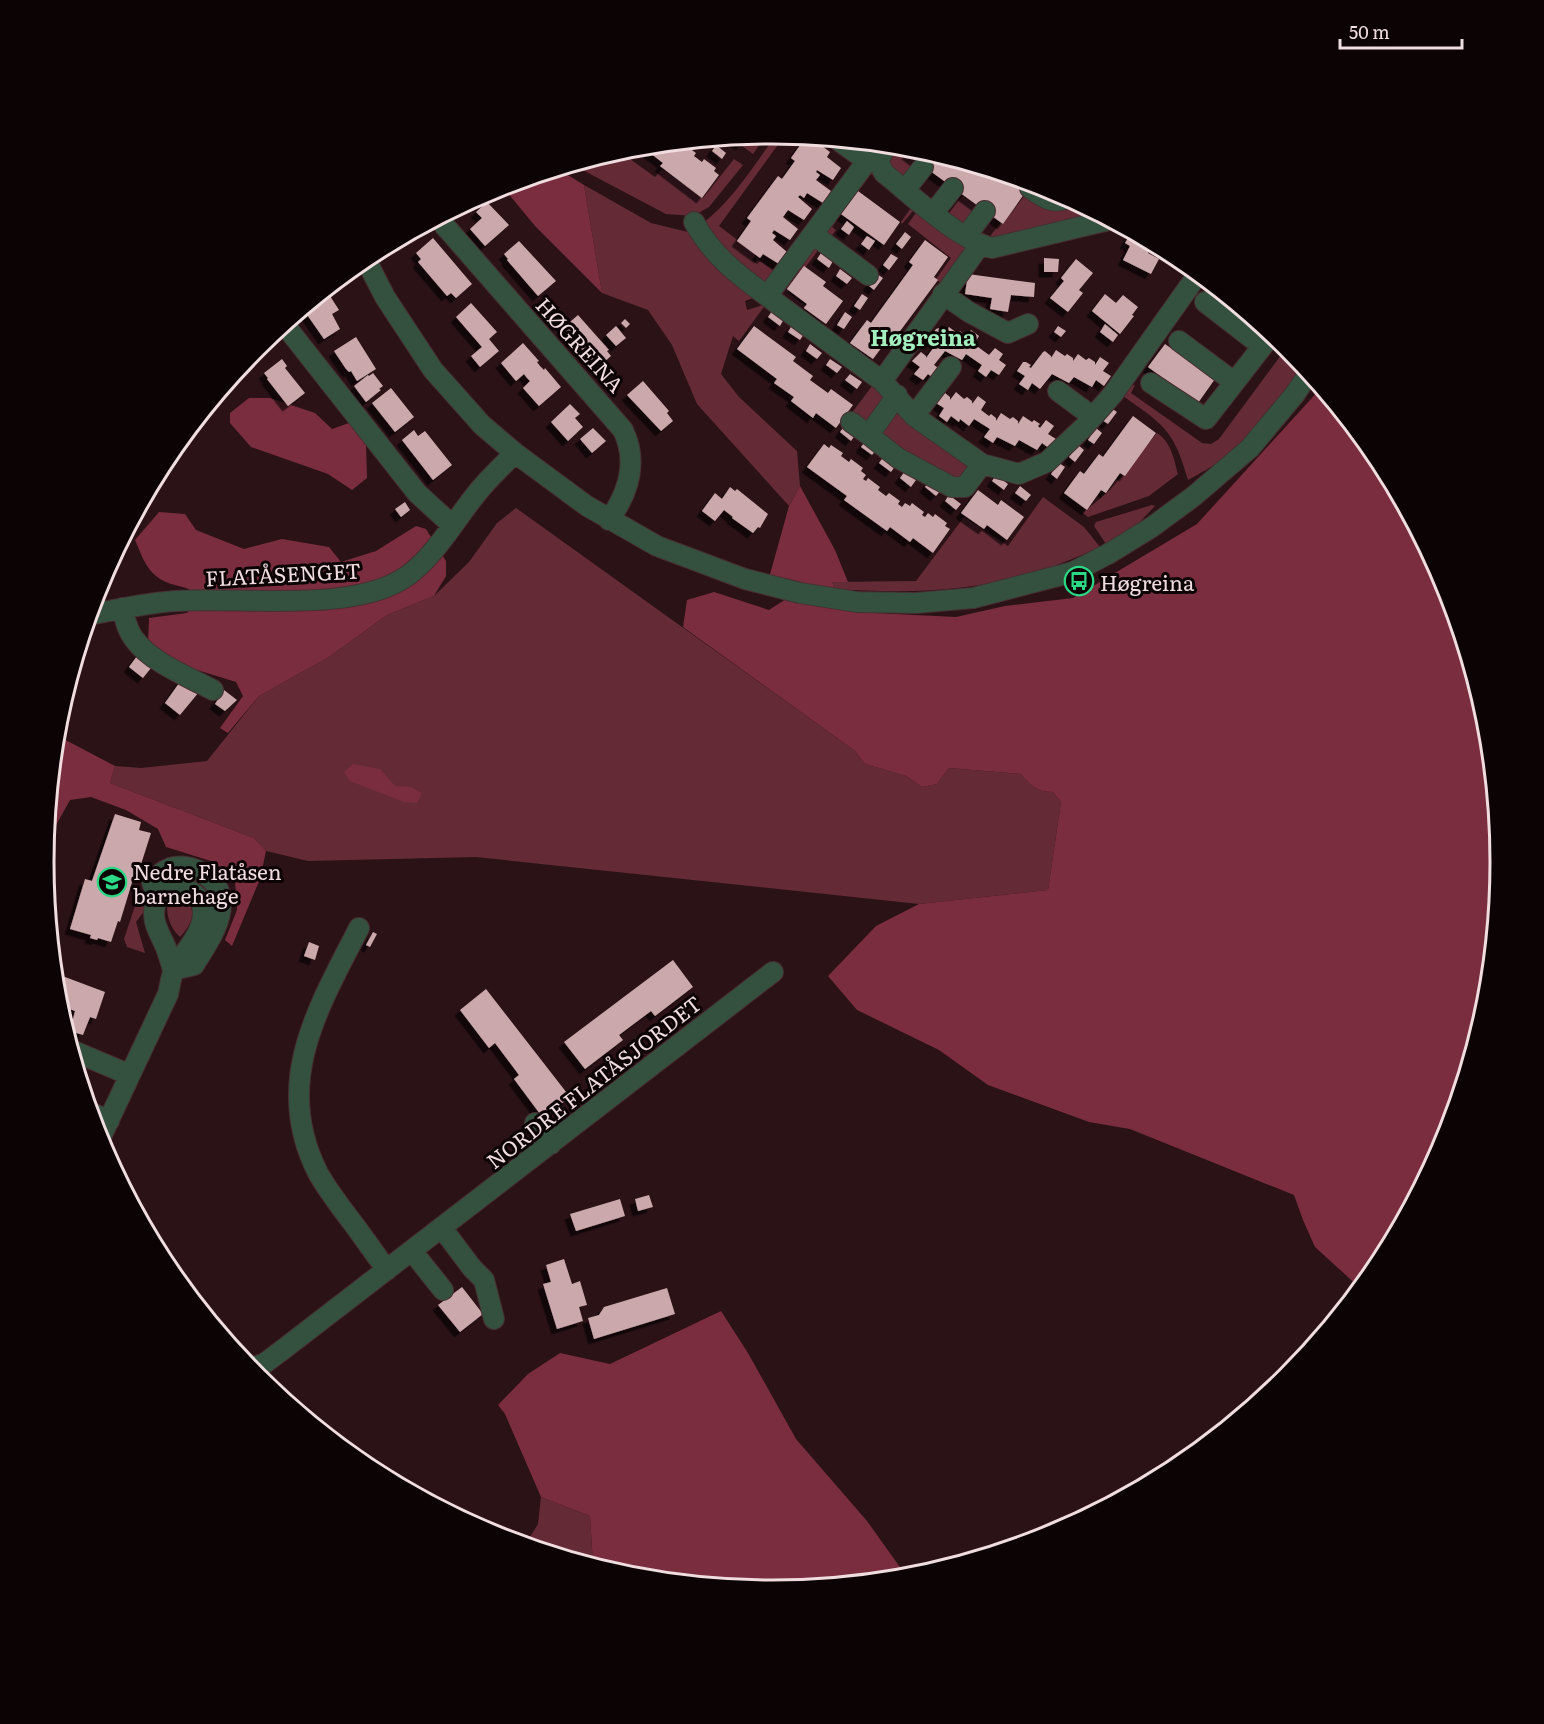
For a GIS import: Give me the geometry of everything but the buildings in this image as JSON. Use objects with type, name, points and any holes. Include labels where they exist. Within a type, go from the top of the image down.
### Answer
[{"type":"street","points":[[861,150],[877,156],[884,173],[934,212],[973,240],[992,248],[1098,223]]},
{"type":"street","points":[[767,296],[877,156]]},
{"type":"street","points":[[905,190],[923,166]]},
{"type":"street","points":[[934,212],[953,188]]},
{"type":"street","points":[[882,381],[943,294],[973,240],[985,211]]},
{"type":"street","points":[[694,222],[704,241],[738,276],[882,381],[914,416],[982,464],[1019,474],[1047,462],[1093,417],[1119,386],[1193,281]]},
{"type":"street","name":"HØGREINA","points":[[443,224],[623,430],[629,442],[632,464],[626,489],[619,506],[609,520]]},
{"type":"street","points":[[814,235],[868,274]]},
{"type":"street","points":[[370,267],[385,297],[433,370],[482,426],[587,506],[657,546],[746,579],[800,593],[856,602],[916,603],[973,598],[1073,572],[1152,527],[1194,496],[1250,448],[1304,380]]},
{"type":"street","points":[[943,294],[969,312],[1008,333],[1028,324]]},
{"type":"street","points":[[1205,302],[1260,336]]},
{"type":"street","points":[[290,330],[417,493],[452,525]]},
{"type":"street","points":[[1179,341],[1234,382]]},
{"type":"street","points":[[1151,383],[1206,419],[1266,341]]},
{"type":"street","points":[[914,416],[951,367]]},
{"type":"street","points":[[1058,392],[1093,417]]},
{"type":"street","points":[[869,435],[897,395]]},
{"type":"street","points":[[851,422],[898,458],[952,487],[965,487],[982,464]]},
{"type":"street","name":"FLATÅSENGET","points":[[99,613],[175,601],[319,600],[360,596],[387,588],[408,575],[429,555],[478,491],[515,453]]},
{"type":"street","points":[[122,608],[127,626],[134,639],[147,652],[213,690]]},
{"type":"street","points":[[105,1128],[168,994],[173,970],[194,939],[201,924],[203,912],[201,902],[195,894],[186,889],[177,888],[166,891],[157,899],[154,914],[158,932],[166,947],[173,970]]},
{"type":"street","points":[[359,928],[309,1031],[301,1066],[299,1096],[308,1149],[318,1173],[387,1270]]},
{"type":"street","name":"NORDRE FLATÅSJORDET","points":[[260,1365],[412,1251],[773,972]]},
{"type":"street","points":[[80,1054],[130,1075]]},
{"type":"street","points":[[101,1117],[109,1120]]},
{"type":"street","points":[[535,1123],[551,1144]]},
{"type":"street","points":[[442,1228],[484,1280],[494,1319]]},
{"type":"street","points":[[412,1251],[444,1290]]},
{"type":"shaded area","points":[[770,144],[778,144],[719,226],[756,254],[752,260],[757,264],[760,261],[778,274],[767,290],[739,271],[702,224],[724,204]]},
{"type":"shaded area","points":[[741,145],[760,145],[753,154]]},
{"type":"shaded area","points":[[889,154],[911,158],[917,162],[903,177],[892,173],[887,157]]},
{"type":"shaded area","points":[[629,159],[655,177],[662,169],[703,198],[734,159],[743,165],[709,207],[693,216],[666,214],[581,169]]},
{"type":"shaded area","points":[[873,170],[918,205],[902,224],[901,222],[913,205],[871,174],[832,227],[836,230],[829,239],[824,227],[864,172]]},
{"type":"shaded area","points":[[566,174],[584,185],[602,293],[535,226],[509,194]]},
{"type":"shaded area","points":[[584,185],[651,223],[692,233],[758,296],[745,301],[747,310],[766,304],[739,341],[733,336],[721,374],[739,397],[797,451],[800,486],[789,506],[697,404],[672,345],[648,310],[602,293]]},
{"type":"shaded area","points":[[963,195],[980,208],[965,227],[946,217]]},
{"type":"shaded area","points":[[1025,195],[1042,197],[1092,219],[986,242],[1000,223],[1003,224]]},
{"type":"shaded area","points":[[920,207],[974,246],[944,286],[936,279],[951,258],[908,224]]},
{"type":"shaded area","points":[[811,243],[822,245],[787,292],[807,307],[804,311],[826,327],[822,333],[774,294]]},
{"type":"shaded area","points":[[1281,355],[1299,375],[1287,392],[1258,428],[1236,449],[1188,480],[1178,450],[1166,430],[1123,396],[1122,387],[1135,385],[1131,393],[1202,443],[1211,444],[1219,439]]},
{"type":"shaded area","points":[[872,386],[888,398],[867,426],[851,414]]},
{"type":"shaded area","points":[[1316,394],[1369,463],[1416,544],[1452,631],[1466,676],[1476,722],[1484,768],[1490,862],[1484,956],[1466,1048],[1452,1093],[1416,1180],[1394,1221],[1354,1282],[1315,1247],[1294,1195],[1130,1129],[1089,1122],[988,1085],[939,1050],[857,1010],[828,976],[876,926],[919,904],[1048,890],[1061,802],[1053,792],[1035,788],[1021,774],[949,768],[937,784],[922,787],[906,776],[865,764],[855,751],[683,627],[687,600],[714,592],[769,610],[786,599],[855,612],[956,617],[1005,606],[1073,598],[1197,524]]},
{"type":"shaded area","points":[[249,398],[270,398],[315,413],[332,429],[349,423],[366,442],[367,478],[352,490],[328,474],[251,447],[230,423],[230,413]]},
{"type":"shaded area","points":[[895,408],[972,464],[961,481],[925,467],[882,433],[886,428],[882,425]]},
{"type":"shaded area","points":[[1157,433],[1169,446],[1178,474],[1149,496],[1088,517],[1083,513],[1110,490]]},
{"type":"shaded area","points":[[800,486],[835,550],[848,582],[832,582],[835,589],[769,578],[789,506]]},
{"type":"shaded area","points":[[1043,497],[1084,527],[1100,547],[1032,573],[976,586],[882,591],[835,589],[832,582],[916,581],[964,517],[1008,546]]},
{"type":"shaded area","points":[[1155,506],[1135,527],[1106,544],[1094,526],[1096,522]]},
{"type":"shaded area","points":[[516,508],[855,751],[865,764],[906,776],[922,787],[937,784],[949,768],[1021,774],[1035,788],[1053,792],[1061,802],[1048,890],[919,904],[476,857],[308,861],[266,851],[254,838],[110,783],[115,766],[141,768],[207,761],[259,696],[329,657],[387,615],[434,596],[469,562],[497,523]]},
{"type":"shaded area","points":[[159,512],[185,514],[196,530],[244,549],[282,539],[329,547],[341,562],[376,551],[416,526],[426,529],[446,561],[446,576],[434,596],[387,615],[329,657],[259,696],[228,733],[220,728],[243,696],[236,682],[181,665],[148,645],[149,618],[187,613],[198,596],[186,588],[158,578],[143,558],[135,540]]},
{"type":"shaded area","points":[[65,740],[115,766],[110,783],[254,838],[266,851],[260,879],[232,946],[225,940],[237,910],[235,881],[214,862],[166,847],[158,829],[126,810],[91,797],[70,800],[56,826],[60,768]]},
{"type":"shaded area","points":[[353,764],[380,769],[395,786],[411,787],[422,793],[417,803],[404,802],[350,781],[344,772]]},
{"type":"shaded area","points":[[142,893],[148,897],[145,910],[136,922],[145,953],[127,947],[124,939],[139,894]]},
{"type":"shaded area","points":[[176,900],[184,902],[192,909],[191,921],[180,937],[172,927],[167,910],[167,906]]},
{"type":"shaded area","points":[[721,1311],[748,1353],[796,1439],[867,1521],[901,1568],[866,1574],[772,1580],[678,1574],[593,1557],[590,1516],[541,1497],[505,1414],[498,1405],[528,1374],[560,1353],[610,1364]]},
{"type":"shaded area","points":[[541,1497],[590,1516],[593,1557],[530,1538],[538,1524]]},
{"type":"place","name":"Høgreina","points":[[1079,581]]},
{"type":"place","name":"Nedre Flatåsen barnehage","points":[[112,882]]},
{"type":"district","name":"Høgreina","points":[[923,336]]}]
